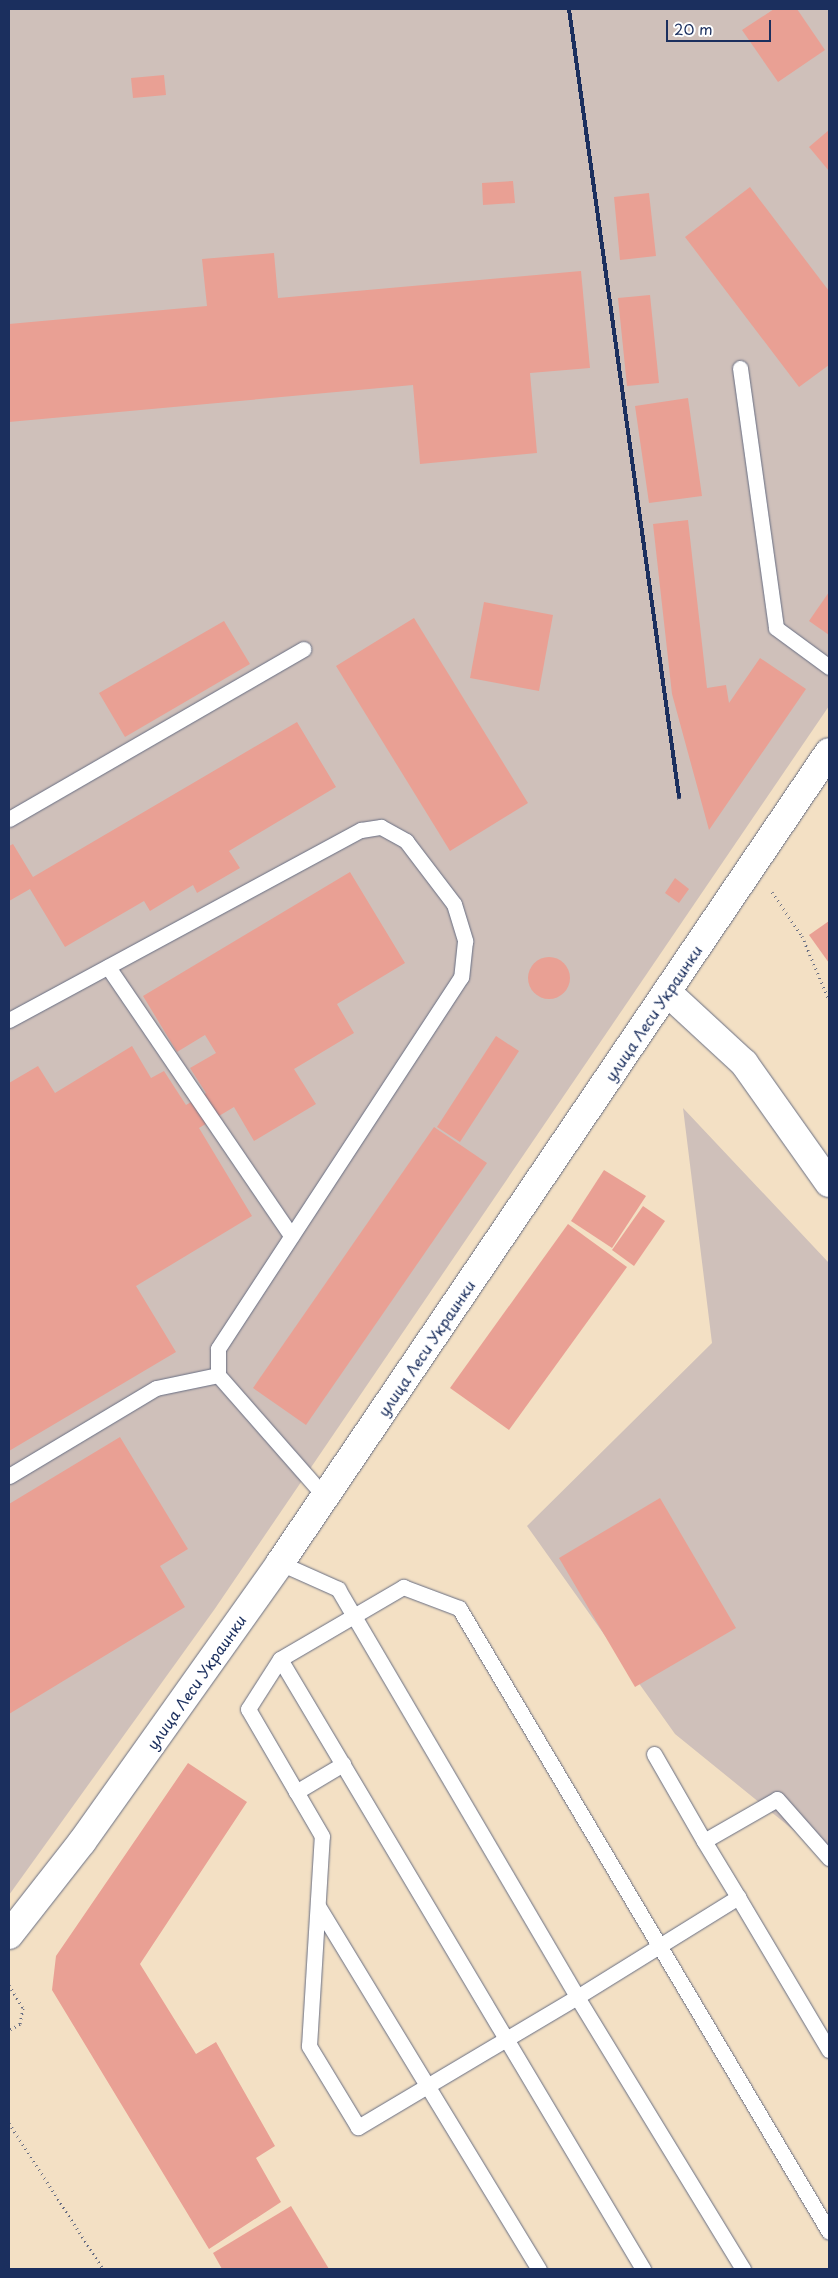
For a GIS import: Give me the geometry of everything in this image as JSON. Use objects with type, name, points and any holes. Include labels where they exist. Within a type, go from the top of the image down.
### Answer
[{"type":"main road","name":"улица Леси Украинки","points":[[9,1935],[82,1842],[280,1563],[829,752]]},
{"type":"main road","points":[[668,992],[744,1063],[829,1183]]},
{"type":"lane","points":[[740,368],[776,628],[829,667]]},
{"type":"lane","points":[[9,818],[304,649]]},
{"type":"lane","points":[[9,1020],[361,830],[381,827],[406,841],[454,904],[465,941],[461,977],[218,1349],[218,1375],[325,1497]]},
{"type":"lane","points":[[108,967],[291,1235]]},
{"type":"lane","points":[[9,1476],[156,1388],[218,1375]]},
{"type":"lane","points":[[280,1563],[338,1589],[577,1997],[743,2269]]},
{"type":"lane","points":[[738,1897],[658,1947],[577,1997],[358,2127],[308,2046],[322,1836],[248,1709],[280,1659],[402,1587],[459,1608],[658,1947],[829,2232]]},
{"type":"lane","points":[[280,1659],[643,2269]]},
{"type":"lane","points":[[654,1754],[829,2050]]},
{"type":"lane","points":[[296,1792],[343,1764]]},
{"type":"lane","points":[[704,1841],[777,1799],[829,1858]]},
{"type":"lane","points":[[318,1906],[539,2269]]},
{"type":"path","points":[[754,864],[802,936],[829,1000]]},
{"type":"path","points":[[9,1985],[23,2008],[20,2024],[9,2030]]},
{"type":"path","points":[[9,2123],[103,2269]]},
{"type":"shaded area","points":[[9,9],[829,9],[829,706],[214,1610],[9,1895]]},
{"type":"shaded area","points":[[683,1108],[829,1263],[829,1859],[675,1734],[527,1526],[712,1343]]},
{"type":"building","points":[[774,9],[797,9],[825,50],[778,82],[742,30]]},
{"type":"building","points":[[164,75],[166,95],[133,98],[131,78]]},
{"type":"building","points":[[829,130],[829,171],[809,147]]},
{"type":"building","points":[[513,181],[515,203],[483,205],[482,183]]},
{"type":"building","points":[[750,187],[829,291],[829,365],[799,387],[685,237]]},
{"type":"building","points":[[649,193],[656,256],[620,260],[614,197]]},
{"type":"building","points":[[274,253],[278,298],[581,271],[590,368],[530,373],[537,453],[420,464],[413,385],[9,422],[9,324],[207,306],[202,259]]},
{"type":"building","points":[[650,295],[659,383],[627,386],[618,298]]},
{"type":"building","points":[[688,398],[702,496],[649,503],[635,406]]},
{"type":"building","points":[[688,520],[707,688],[726,685],[729,703],[760,658],[806,689],[709,830],[672,694],[653,524]]},
{"type":"building","points":[[829,592],[829,635],[809,621]]},
{"type":"building","points":[[484,602],[553,615],[539,691],[470,678]]},
{"type":"building","points":[[414,618],[528,803],[450,851],[336,666]]},
{"type":"building","points":[[224,621],[250,664],[125,737],[99,693]]},
{"type":"building","points":[[297,722],[336,787],[229,851],[240,868],[197,893],[193,885],[150,911],[144,901],[65,947],[30,889],[9,901],[9,846],[13,844],[33,877]]},
{"type":"building","points":[[350,872],[405,963],[337,1004],[354,1033],[294,1069],[316,1104],[254,1141],[234,1107],[199,1128],[252,1216],[136,1286],[176,1352],[9,1451],[9,1083],[38,1066],[55,1093],[132,1046],[151,1078],[164,1071],[186,1105],[206,1093],[190,1068],[216,1053],[205,1035],[177,1052],[143,996]]},
{"type":"building","points":[[675,878],[689,889],[679,903],[665,893]]},
{"type":"building","points":[[829,921],[829,963],[809,935]]},
{"type":"building","points":[[553,957],[561,960],[567,966],[570,978],[567,990],[561,996],[545,999],[537,996],[531,990],[528,974],[531,966],[537,960]]},
{"type":"building","points":[[496,1036],[519,1051],[460,1142],[437,1127]]},
{"type":"building","points":[[434,1127],[487,1163],[306,1425],[253,1388]]},
{"type":"building","points":[[604,1170],[646,1196],[612,1248],[571,1221]]},
{"type":"building","points":[[643,1206],[665,1221],[634,1266],[612,1250]]},
{"type":"building","points":[[568,1224],[627,1267],[509,1430],[450,1388]]},
{"type":"building","points":[[120,1437],[188,1549],[160,1566],[185,1607],[9,1714],[9,1504]]},
{"type":"building","points":[[660,1498],[736,1628],[635,1687],[559,1558]]},
{"type":"building","points":[[188,1763],[247,1802],[140,1964],[196,2054],[216,2042],[275,2146],[256,2158],[281,2202],[209,2249],[52,1990],[56,1956]]},
{"type":"building","points":[[291,2206],[329,2269],[222,2269],[213,2253]]},
{"type":"railway","points":[[569,9],[679,797]]}]
